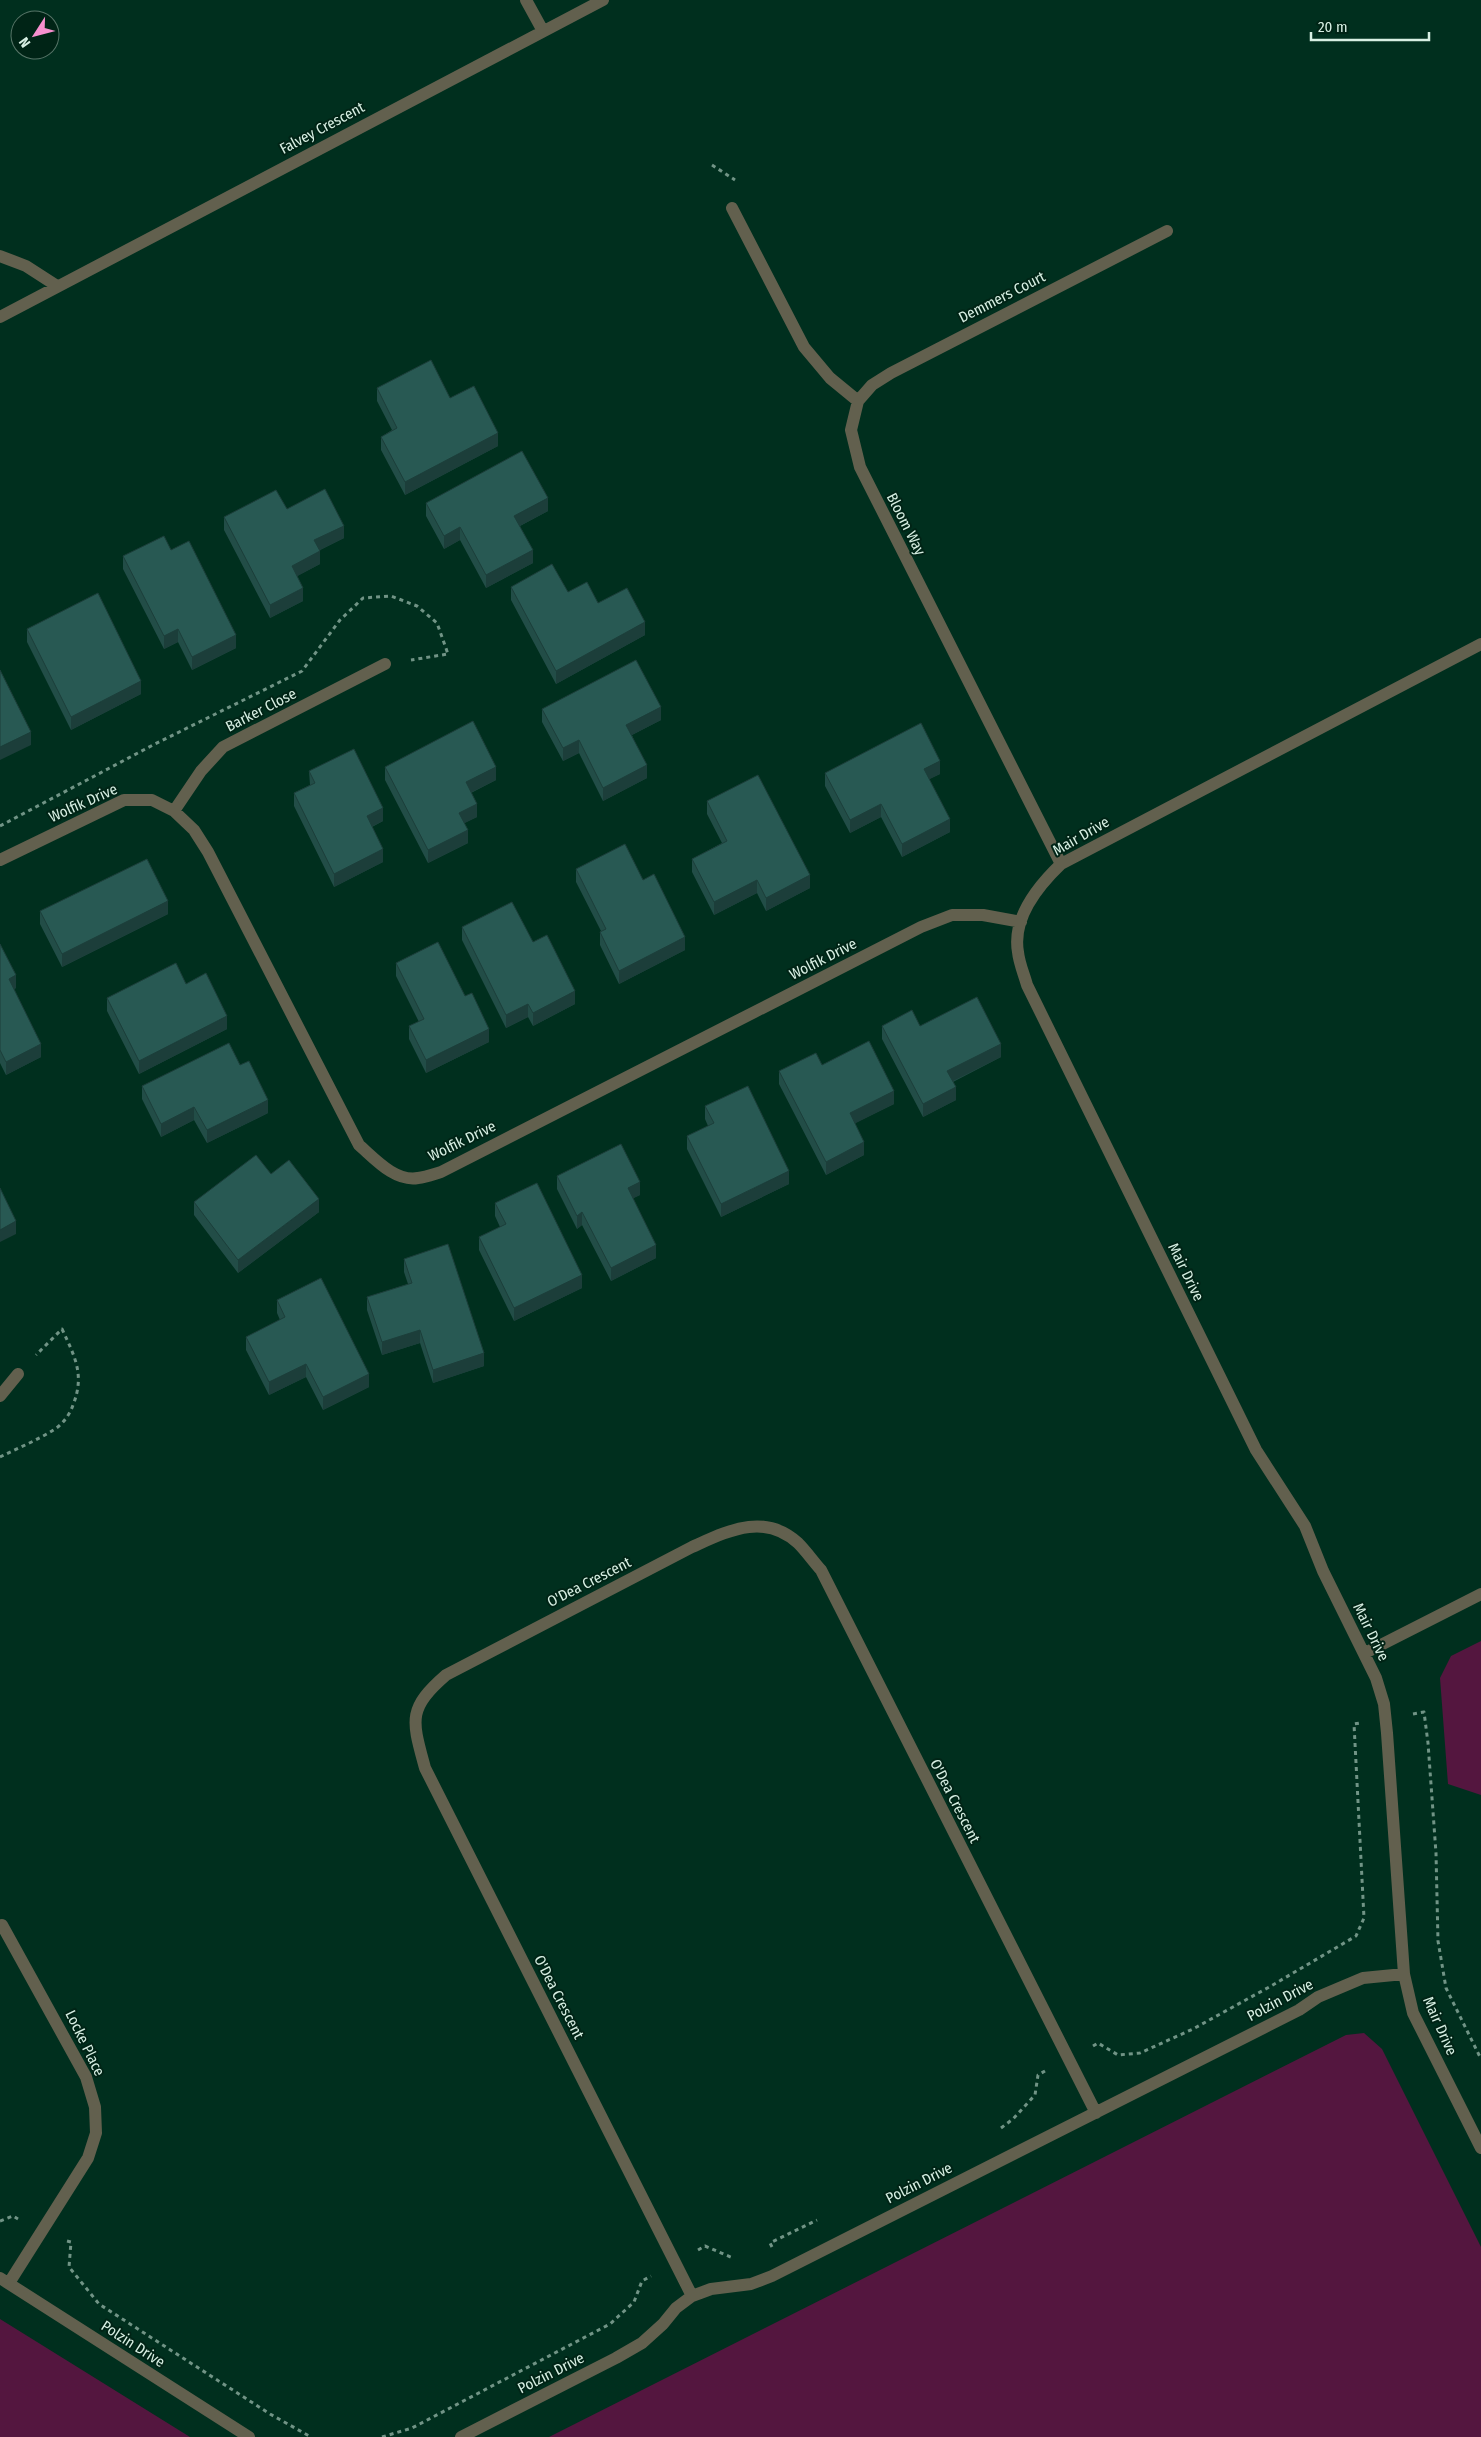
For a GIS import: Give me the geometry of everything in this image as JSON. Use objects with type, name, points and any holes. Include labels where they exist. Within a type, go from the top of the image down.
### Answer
[{"type":"street","points":[[526,0],[543,31]]},
{"type":"street","name":"Falvey Crescent","points":[[0,317],[603,0]]},
{"type":"street","points":[[732,208],[804,347],[830,378],[858,401]]},
{"type":"street","name":"Demmers Court","points":[[858,401],[872,385],[891,373],[1167,231]]},
{"type":"street","points":[[0,256],[26,266],[57,286]]},
{"type":"street","name":"Bloom Way","points":[[858,401],[851,430],[860,467],[1061,864]]},
{"type":"street","name":"Mair Drive","points":[[1481,644],[1061,864],[1046,879],[1031,899],[1022,922],[1017,951],[1027,986],[1256,1450],[1305,1526],[1324,1571],[1365,1653],[1384,1704],[1404,1974],[1413,2013],[1481,2148]]},
{"type":"street","name":"Barker Close","points":[[174,811],[201,771],[223,747],[385,664]]},
{"type":"street","name":"Wolfik Drive","points":[[0,860],[124,800],[152,800],[174,811],[194,830],[208,852],[359,1145],[378,1163],[395,1174],[417,1179],[441,1172],[922,926],[952,915],[982,915],[1022,922]]},
{"type":"street","points":[[0,1396],[18,1374]]},
{"type":"street","name":"O'Dea Crescent","points":[[692,2296],[425,1768],[417,1738],[415,1713],[428,1691],[446,1675],[684,1551],[732,1529],[770,1526],[797,1542],[821,1570],[1096,2113]]},
{"type":"street","points":[[1365,1653],[1481,1594]]},
{"type":"street","name":"Locke Place","points":[[2,1925],[86,2076],[95,2107],[96,2133],[88,2158],[43,2229],[4,2281]]},
{"type":"street","name":"Polzin Drive","points":[[461,2437],[623,2354],[642,2342],[663,2324],[676,2308],[692,2296],[711,2289],[751,2284],[772,2276],[1299,2010],[1318,1997],[1363,1978],[1404,1974]]},
{"type":"street","name":"Polzin Drive","points":[[4,2281],[249,2437]]},
{"type":"path","points":[[0,826],[153,745],[302,671],[340,620],[363,598],[391,596],[417,606],[437,623],[448,654],[385,664]]},
{"type":"path","points":[[0,1458],[57,1428],[70,1413],[78,1393],[80,1376],[74,1355],[62,1329],[18,1374]]},
{"type":"path","points":[[1015,2153],[1001,2128],[1013,2119],[1035,2095],[1038,2075],[1098,2043],[1118,2055],[1140,2052],[1202,2024],[1356,1936],[1364,1918],[1354,1724],[1424,1712],[1436,1853],[1438,1941],[1446,1988],[1481,2059]]},
{"type":"path","points":[[0,2221],[13,2216],[70,2242],[69,2267],[99,2304],[270,2414],[311,2437]]},
{"type":"path","points":[[764,2247],[770,2243]]},
{"type":"path","points":[[382,2437],[412,2428],[610,2324],[634,2302],[642,2281],[705,2246],[734,2258],[742,2257]]},
{"type":"shaded area","points":[[1481,1641],[1481,1795],[1448,1784],[1440,1678],[1451,1656]]},
{"type":"shaded area","points":[[1364,2033],[1382,2049],[1481,2247],[1481,2437],[549,2437],[1346,2035]]},
{"type":"shaded area","points":[[0,2319],[190,2437],[0,2437]]},
{"type":"building","points":[[431,360],[450,398],[474,386],[498,433],[405,482],[381,437],[397,428],[377,388]]},
{"type":"building","points":[[522,451],[548,498],[514,516],[533,550],[486,575],[460,527],[444,536],[426,503]]},
{"type":"building","points":[[325,489],[344,526],[314,540],[320,551],[292,566],[303,588],[270,605],[224,517],[276,490],[287,509]]},
{"type":"building","points":[[164,536],[171,550],[189,541],[236,635],[192,657],[178,629],[164,636],[123,556]]},
{"type":"building","points":[[552,564],[568,592],[587,582],[598,603],[627,588],[645,622],[556,671],[511,587]]},
{"type":"building","points":[[98,593],[141,681],[71,717],[27,629]]},
{"type":"building","points":[[636,660],[661,707],[626,725],[647,765],[603,788],[579,740],[563,748],[542,709]]},
{"type":"building","points":[[0,670],[31,732],[0,747]]},
{"type":"building","points":[[473,721],[496,767],[466,782],[477,804],[459,813],[468,830],[428,850],[385,767]]},
{"type":"building","points":[[921,723],[940,761],[924,769],[950,819],[902,844],[881,804],[850,820],[825,773]]},
{"type":"building","points":[[354,749],[383,808],[367,816],[383,849],[334,874],[294,793],[315,783],[309,771]]},
{"type":"building","points":[[758,775],[810,875],[766,898],[757,880],[714,902],[692,859],[727,841],[707,801]]},
{"type":"building","points":[[625,844],[643,880],[654,874],[685,937],[619,971],[600,932],[606,929],[576,869]]},
{"type":"building","points":[[147,859],[168,901],[62,954],[40,911]]},
{"type":"building","points":[[512,902],[533,942],[547,935],[575,991],[533,1013],[528,1004],[506,1015],[462,927]]},
{"type":"building","points":[[438,942],[465,996],[472,993],[489,1029],[426,1060],[409,1026],[424,1019],[396,963]]},
{"type":"building","points":[[0,944],[16,975],[9,979],[41,1044],[6,1062],[0,1050]]},
{"type":"building","points":[[176,963],[186,984],[206,973],[227,1016],[139,1061],[107,998]]},
{"type":"building","points":[[977,997],[1001,1044],[947,1071],[956,1087],[923,1104],[882,1026],[912,1010],[920,1026]]},
{"type":"building","points":[[869,1041],[894,1091],[850,1113],[864,1142],[826,1162],[779,1071],[816,1053],[822,1065]]},
{"type":"building","points":[[229,1043],[240,1065],[249,1061],[268,1100],[207,1130],[194,1107],[161,1124],[142,1086]]},
{"type":"building","points":[[748,1086],[789,1171],[721,1204],[687,1136],[714,1123],[705,1106]]},
{"type":"building","points":[[621,1144],[640,1182],[628,1188],[656,1245],[611,1268],[582,1212],[577,1216],[557,1176]]},
{"type":"building","points":[[256,1155],[271,1174],[289,1160],[319,1199],[238,1260],[194,1202]]},
{"type":"building","points":[[537,1183],[582,1275],[514,1308],[479,1237],[506,1224],[495,1203]]},
{"type":"building","points":[[0,1188],[16,1221],[0,1230]]},
{"type":"building","points":[[448,1244],[484,1353],[433,1370],[420,1330],[382,1342],[367,1297],[412,1283],[404,1259]]},
{"type":"building","points":[[321,1278],[369,1374],[323,1397],[306,1364],[269,1382],[246,1337],[285,1317],[277,1300]]}]
